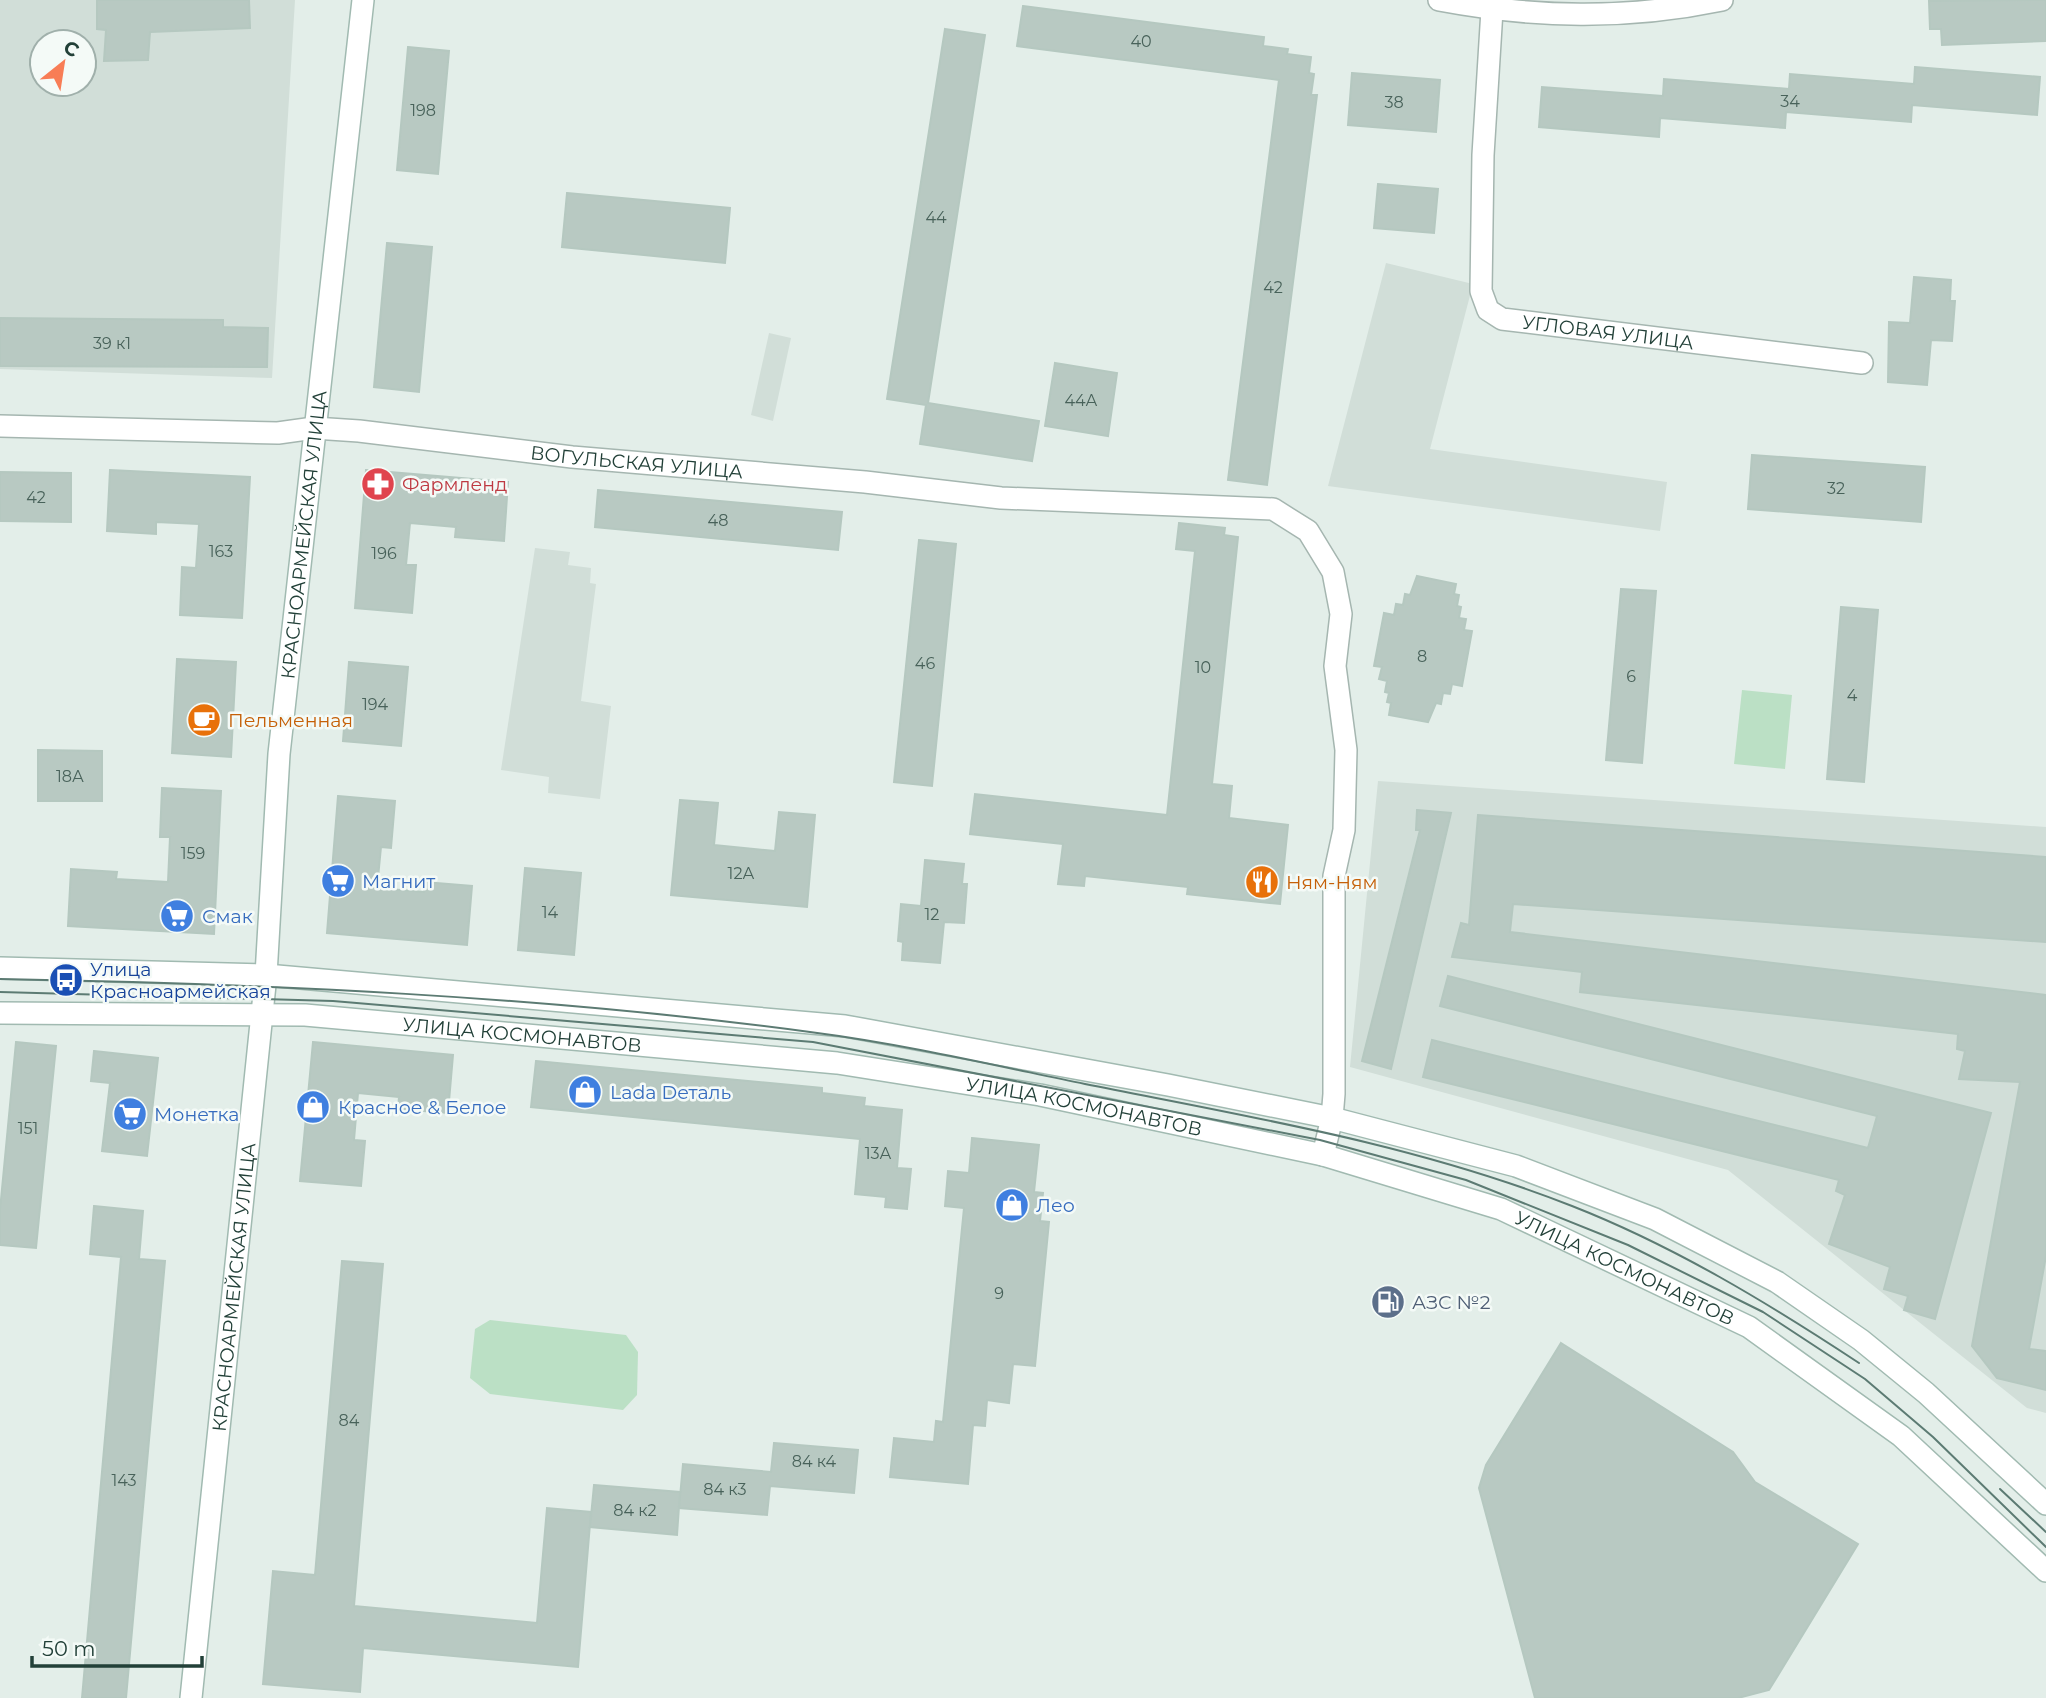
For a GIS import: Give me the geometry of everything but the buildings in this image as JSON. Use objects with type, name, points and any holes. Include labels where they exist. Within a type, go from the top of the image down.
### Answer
[{"type":"street","name":"КРАСНОАРМЕЙСКАЯ УЛИЦА","points":[[191,1698],[241,1194],[266,975],[279,754],[363,0]]},
{"type":"street","points":[[1439,0],[1535,15],[1626,16],[1722,0]]},
{"type":"street","name":"УГЛОВАЯ УЛИЦА","points":[[1492,10],[1483,155],[1481,291],[1488,310],[1502,319],[1862,363]]},
{"type":"street","name":"ВОГУЛЬСКАЯ УЛИЦА","points":[[0,426],[278,433],[314,428],[572,457],[865,482],[1000,498],[1273,509],[1308,531],[1332,572],[1341,614],[1335,666],[1346,764],[1345,830],[1334,876],[1332,1118]]},
{"type":"street","name":"УЛИЦА КОСМОНАВТОВ","points":[[0,968],[266,975],[845,1026],[1332,1118],[1516,1166],[1655,1219],[1777,1282],[1861,1340],[1917,1385],[2046,1504]]},
{"type":"street","name":"УЛИЦА КОСМОНАВТОВ","points":[[0,1013],[305,1015],[837,1063],[1040,1095],[1323,1155],[1501,1209],[1749,1327],[1901,1436],[2046,1571]]},
{"type":"street","points":[[1323,1155],[1332,1118]]},
{"type":"shaded area","points":[[0,0],[295,0],[272,378],[0,369]]},
{"type":"shaded area","points":[[1386,263],[1473,284],[1430,449],[1667,482],[1660,531],[1328,486]]},
{"type":"shaded area","points":[[769,333],[791,338],[773,421],[751,415]]},
{"type":"shaded area","points":[[535,548],[570,552],[568,565],[591,568],[590,583],[596,584],[581,701],[611,706],[600,799],[548,793],[549,777],[501,770]]},
{"type":"shaded area","points":[[1378,781],[2046,827],[2046,1413],[2027,1408],[1728,1170],[1350,1067]]},
{"type":"green space","points":[[1742,690],[1792,695],[1785,769],[1734,764]]},
{"type":"green space","points":[[490,1320],[626,1335],[638,1352],[637,1395],[623,1410],[490,1394],[470,1378],[475,1329]]},
{"type":"tram line","points":[[0,979],[304,988],[507,1001],[709,1020],[810,1032],[948,1055],[1270,1121],[1453,1165],[1572,1206],[1684,1257],[1859,1363]]},
{"type":"tram line","points":[[0,992],[333,1001],[813,1042],[1320,1140],[1466,1180],[1628,1245],[1763,1312],[1865,1379],[1933,1437],[2046,1547]]},
{"type":"tram line","points":[[2000,1489],[2046,1532]]},
{"type":"place","name":"Фармленд","points":[[378,484]]},
{"type":"place","name":"Пельменная","points":[[204,720]]},
{"type":"place","name":"Магнит","points":[[338,881]]},
{"type":"place","name":"Ням-Ням","points":[[1262,882]]},
{"type":"place","name":"Смак","points":[[177,916]]},
{"type":"place","name":"Улица Красноармейская","points":[[66,980]]},
{"type":"place","name":"Lada Dеталь","points":[[585,1092]]},
{"type":"place","name":"Красное & Белое","points":[[313,1107]]},
{"type":"place","name":"Монетка","points":[[130,1114]]},
{"type":"place","name":"Лео","points":[[1012,1205]]},
{"type":"place","name":"АЗС №2","points":[[1388,1302]]}]
